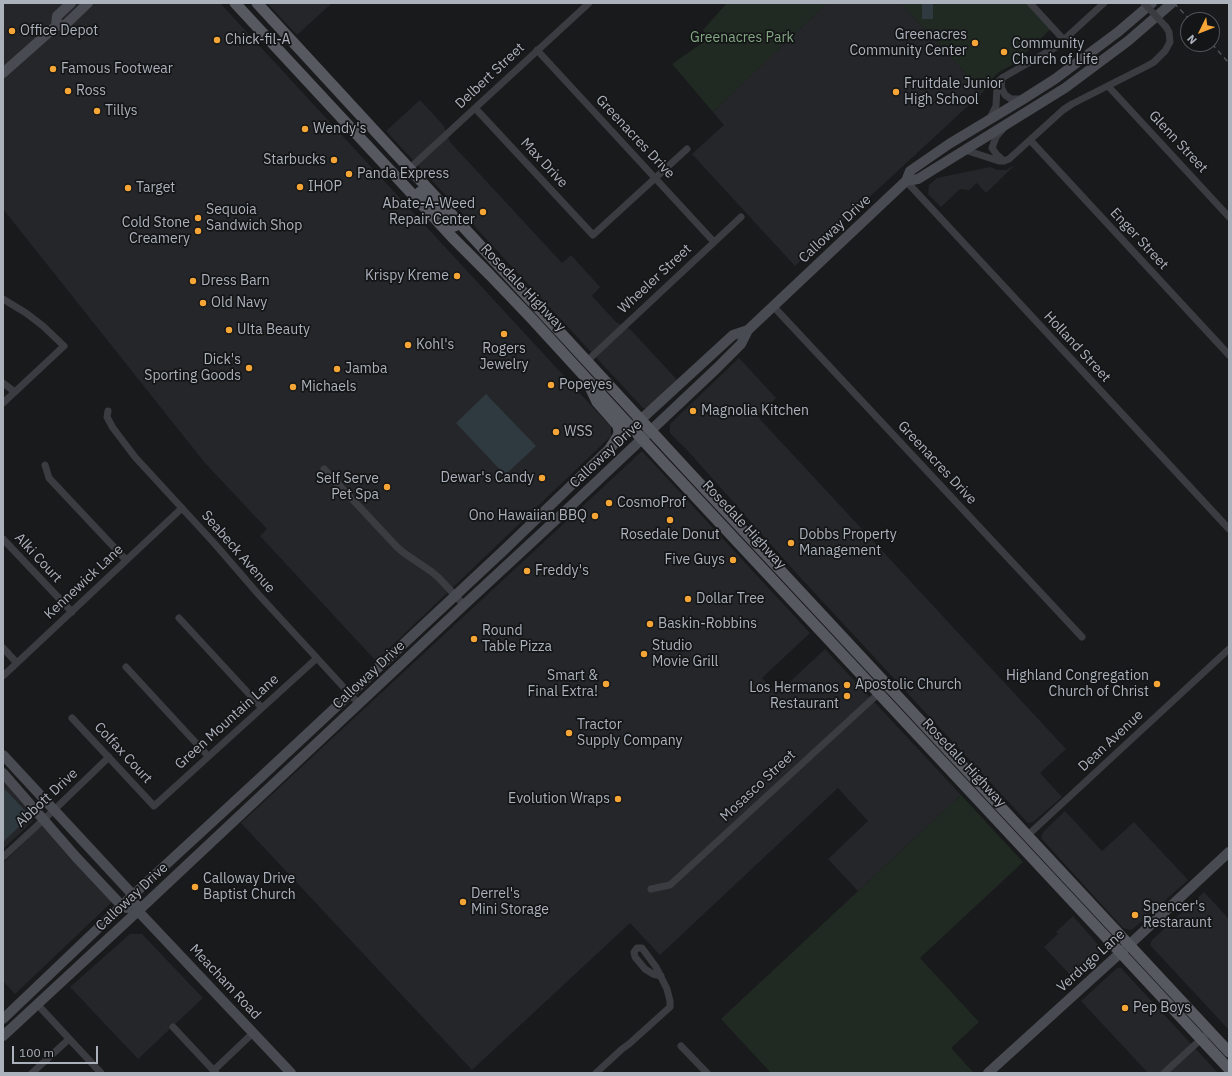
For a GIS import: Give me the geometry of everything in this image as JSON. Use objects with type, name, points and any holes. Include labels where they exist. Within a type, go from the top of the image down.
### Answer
[{"type":"main road","points":[[56,26],[57,16],[71,3]]},
{"type":"main road","points":[[3,73],[56,26],[65,25],[88,3]]},
{"type":"main road","name":"Rosedale Highway","points":[[236,3],[394,175],[532,319],[1200,1040],[1229,1069]]},
{"type":"main road","name":"Rosedale Highway","points":[[257,3],[641,420],[1229,1052]]},
{"type":"main road","name":"Calloway Drive","points":[[3,1035],[138,911],[642,439],[741,344],[748,330],[906,182],[910,171],[990,118],[1024,99],[1087,56],[1152,3]]},
{"type":"main road","name":"Calloway Drive","points":[[906,182],[918,179],[1065,88],[1128,41],[1172,3]]},
{"type":"main road","points":[[394,175],[408,182],[418,190],[450,223],[465,229]]},
{"type":"main road","name":"Calloway Drive","points":[[3,1019],[133,895],[300,742],[539,517],[611,447],[733,335],[748,330]]},
{"type":"main road","points":[[579,370],[589,385],[597,402],[618,426],[618,436],[611,447]]},
{"type":"main road","points":[[502,570],[512,551],[534,531],[539,517]]},
{"type":"main road","points":[[746,550],[762,560],[787,586],[790,588],[796,586]]},
{"type":"main road","points":[[788,596],[794,596],[799,599],[849,652],[881,677]]},
{"type":"main road","points":[[268,788],[268,781],[292,757],[300,742]]},
{"type":"main road","name":"Meacham Road","points":[[3,755],[133,895],[138,911],[291,1073]]},
{"type":"main road","name":"Meacham Road","points":[[3,773],[76,857],[122,906],[138,911]]},
{"type":"main road","points":[[954,774],[973,787],[1016,833],[1024,837],[1028,835]]},
{"type":"main road","points":[[230,824],[230,818],[234,811],[253,793],[262,777]]},
{"type":"main road","name":"Verdugo Lane","points":[[988,1073],[1229,852]]},
{"type":"main road","points":[[1036,862],[1042,860],[1064,883],[1080,891]]},
{"type":"main road","points":[[3,1035],[10,1022],[41,992],[46,985],[46,978]]},
{"type":"street","name":"Delbert Street","points":[[410,168],[589,3]]},
{"type":"street","points":[[1030,3],[1064,40]]},
{"type":"street","points":[[990,118],[996,106],[998,82],[1002,78],[1056,47],[1104,3]]},
{"type":"street","points":[[965,150],[990,159],[1004,161],[1011,157],[1063,110],[1147,66],[1165,51],[1168,47],[1170,37],[1166,27],[1144,3]]},
{"type":"street","name":"Greenacres Drive","points":[[537,50],[714,242]]},
{"type":"street","points":[[1002,78],[1001,87],[1005,95],[1011,99],[1024,99]]},
{"type":"street","name":"Glenn Street","points":[[1108,86],[1229,216]]},
{"type":"street","name":"Max Drive","points":[[475,108],[593,235],[655,178]]},
{"type":"street","points":[[1004,161],[996,155],[992,148],[996,137],[1007,124]]},
{"type":"street","name":"Enger Street","points":[[1030,140],[1229,355]]},
{"type":"street","points":[[655,178],[687,148]]},
{"type":"street","name":"Holland Street","points":[[906,182],[1229,529]]},
{"type":"street","name":"Wheeler Street","points":[[587,361],[741,217]]},
{"type":"street","points":[[3,299],[26,313],[64,346],[3,403]]},
{"type":"street","name":"Greenacres Drive","points":[[773,306],[1082,637]]},
{"type":"street","points":[[3,383],[15,392]]},
{"type":"street","name":"Seabeck Avenue","points":[[108,411],[107,417],[124,443],[214,543],[258,595],[359,704]]},
{"type":"street","points":[[45,465],[49,478],[126,560]]},
{"type":"street","points":[[324,469],[397,547],[432,572],[464,605]]},
{"type":"street","name":"Kennewick Lane","points":[[3,676],[182,508]]},
{"type":"street","name":"Alki Court","points":[[3,539],[72,612]]},
{"type":"street","points":[[179,618],[262,708]]},
{"type":"street","points":[[3,648],[17,663]]},
{"type":"street","name":"Dean Avenue","points":[[1028,835],[1229,649]]},
{"type":"street","name":"Green Mountain Lane","points":[[154,806],[317,658]]},
{"type":"street","points":[[126,667],[208,756]]},
{"type":"street","name":"Mosasco Street","points":[[651,889],[670,885],[879,693]]},
{"type":"street","name":"Colfax Court","points":[[72,718],[154,806]]},
{"type":"street","name":"Abbott Drive","points":[[3,857],[109,757]]},
{"type":"street","points":[[596,1073],[670,1007],[667,989],[661,976]]},
{"type":"street","points":[[37,1004],[101,1073]]},
{"type":"street","points":[[173,1027],[215,1072],[253,1033]]},
{"type":"street","points":[[1164,1073],[1210,1031]]},
{"type":"street","points":[[32,1073],[69,1039]]},
{"type":"street","points":[[681,1046],[707,1073]]},
{"type":"shaded area","points":[[3,3],[220,3],[611,427],[611,436],[376,661],[260,536],[267,529],[205,463],[3,209]]},
{"type":"shaded area","points":[[267,3],[332,3],[297,35]]},
{"type":"shaded area","points":[[827,3],[901,3],[983,92],[795,266],[692,154],[724,125],[713,112]]},
{"type":"shaded area","points":[[922,3],[933,3],[933,19],[922,19]]},
{"type":"shaded area","points":[[420,100],[444,126],[450,142],[562,263],[571,255],[600,287],[592,296],[616,322],[631,330],[679,382],[652,409],[643,408],[386,131]]},
{"type":"shaded area","points":[[1015,165],[986,193],[977,183],[969,190],[960,189],[941,207],[928,194],[929,185],[937,178],[990,167],[998,170],[1006,170]]},
{"type":"shaded area","points":[[739,358],[776,398],[757,416],[1066,749],[1040,773],[1062,797],[1033,822],[1028,823],[798,575],[688,451],[670,433],[670,424]]},
{"type":"shaded area","points":[[486,394],[536,446],[505,475],[456,423]]},
{"type":"shaded area","points":[[642,451],[810,633],[762,678],[777,694],[825,649],[961,795],[858,891],[828,859],[868,821],[838,788],[660,955],[630,923],[472,1070],[241,823]]},
{"type":"shaded area","points":[[3,780],[32,812],[33,821],[3,849]]},
{"type":"shaded area","points":[[3,787],[30,816],[3,842]]},
{"type":"shaded area","points":[[1065,811],[1102,851],[1134,822],[1188,880],[1133,929],[1130,930],[1123,928],[1041,838],[1043,832]]},
{"type":"shaded area","points":[[42,825],[113,901],[15,994],[3,981],[3,863]]},
{"type":"shaded area","points":[[1204,892],[1229,919],[1229,1030],[1150,945],[1152,940]]},
{"type":"shaded area","points":[[1073,916],[1101,948],[1101,951],[1073,978],[1044,947],[1058,934],[1056,932]]},
{"type":"shaded area","points":[[130,934],[142,934],[203,998],[138,1059],[70,987]]},
{"type":"shaded area","points":[[1117,968],[1121,968],[1218,1073],[1148,1073],[1081,1001]]},
{"type":"green space","name":"Greenacres Park","points":[[727,3],[827,3],[713,112],[672,64],[708,39],[703,30]]},
{"type":"green space","points":[[901,3],[1030,3],[1053,27],[1014,64],[999,72],[983,92]]},
{"type":"green space","points":[[961,795],[1023,862],[920,958],[979,1022],[951,1048],[974,1073],[771,1073],[721,1019]]},
{"type":"railway","points":[[1174,3],[1182,12]]},
{"type":"railway","points":[[1219,52],[1229,63]]},
{"type":"place","name":"Office Depot","points":[[12,31]]},
{"type":"place","name":"Chick-fil-A","points":[[217,40]]},
{"type":"place","name":"Greenacres Community Center","points":[[975,43]]},
{"type":"place","name":"Community Church of Life","points":[[1004,52]]},
{"type":"place","name":"Famous Footwear","points":[[53,69]]},
{"type":"place","name":"Ross","points":[[68,91]]},
{"type":"place","name":"Fruitdale Junior High School","points":[[896,92]]},
{"type":"place","name":"Tillys","points":[[97,111]]},
{"type":"place","name":"Wendy's","points":[[305,129]]},
{"type":"place","name":"Starbucks","points":[[334,160]]},
{"type":"place","name":"Panda Express","points":[[349,174]]},
{"type":"place","name":"IHOP","points":[[300,187]]},
{"type":"place","name":"Target","points":[[128,188]]},
{"type":"place","name":"Abate-A-Weed Repair Center","points":[[483,212]]},
{"type":"place","name":"Sequoia Sandwich Shop","points":[[198,218]]},
{"type":"place","name":"Cold Stone Creamery","points":[[198,231]]},
{"type":"place","name":"Krispy Kreme","points":[[457,276]]},
{"type":"place","name":"Dress Barn","points":[[193,281]]},
{"type":"place","name":"Old Navy","points":[[203,303]]},
{"type":"place","name":"Ulta Beauty","points":[[229,330]]},
{"type":"place","name":"Rogers Jewelry","points":[[504,334]]},
{"type":"place","name":"Kohl's","points":[[408,345]]},
{"type":"place","name":"Dick's Sporting Goods","points":[[249,368]]},
{"type":"place","name":"Jamba","points":[[337,369]]},
{"type":"place","name":"Popeyes","points":[[551,385]]},
{"type":"place","name":"Michaels","points":[[293,387]]},
{"type":"place","name":"Magnolia Kitchen","points":[[693,411]]},
{"type":"place","name":"WSS","points":[[556,432]]},
{"type":"place","name":"Dewar's Candy","points":[[542,478]]},
{"type":"place","name":"Self Serve Pet Spa","points":[[387,487]]},
{"type":"place","name":"CosmoProf","points":[[609,503]]},
{"type":"place","name":"Ono Hawaiian BBQ","points":[[595,516]]},
{"type":"place","name":"Rosedale Donut","points":[[670,520]]},
{"type":"place","name":"Dobbs Property Management","points":[[791,543]]},
{"type":"place","name":"Five Guys","points":[[733,560]]},
{"type":"place","name":"Freddy's","points":[[527,571]]},
{"type":"place","name":"Dollar Tree","points":[[688,599]]},
{"type":"place","name":"Baskin-Robbins","points":[[650,624]]},
{"type":"place","name":"Round Table Pizza","points":[[474,639]]},
{"type":"place","name":"Studio Movie Grill","points":[[644,654]]},
{"type":"place","name":"Smart & Final Extra!","points":[[606,684]]},
{"type":"place","name":"Highland Congregation Church of Christ","points":[[1157,684]]},
{"type":"place","name":"Apostolic Church","points":[[847,685]]},
{"type":"place","name":"Los Hermanos Restaurant","points":[[847,696]]},
{"type":"place","name":"Tractor Supply Company","points":[[569,733]]},
{"type":"place","name":"Evolution Wraps","points":[[618,799]]},
{"type":"place","name":"Calloway Drive Baptist Church","points":[[195,887]]},
{"type":"place","name":"Derrel's Mini Storage","points":[[463,902]]},
{"type":"place","name":"Spencer's Restaraunt","points":[[1135,915]]},
{"type":"place","name":"Pep Boys","points":[[1125,1008]]}]
